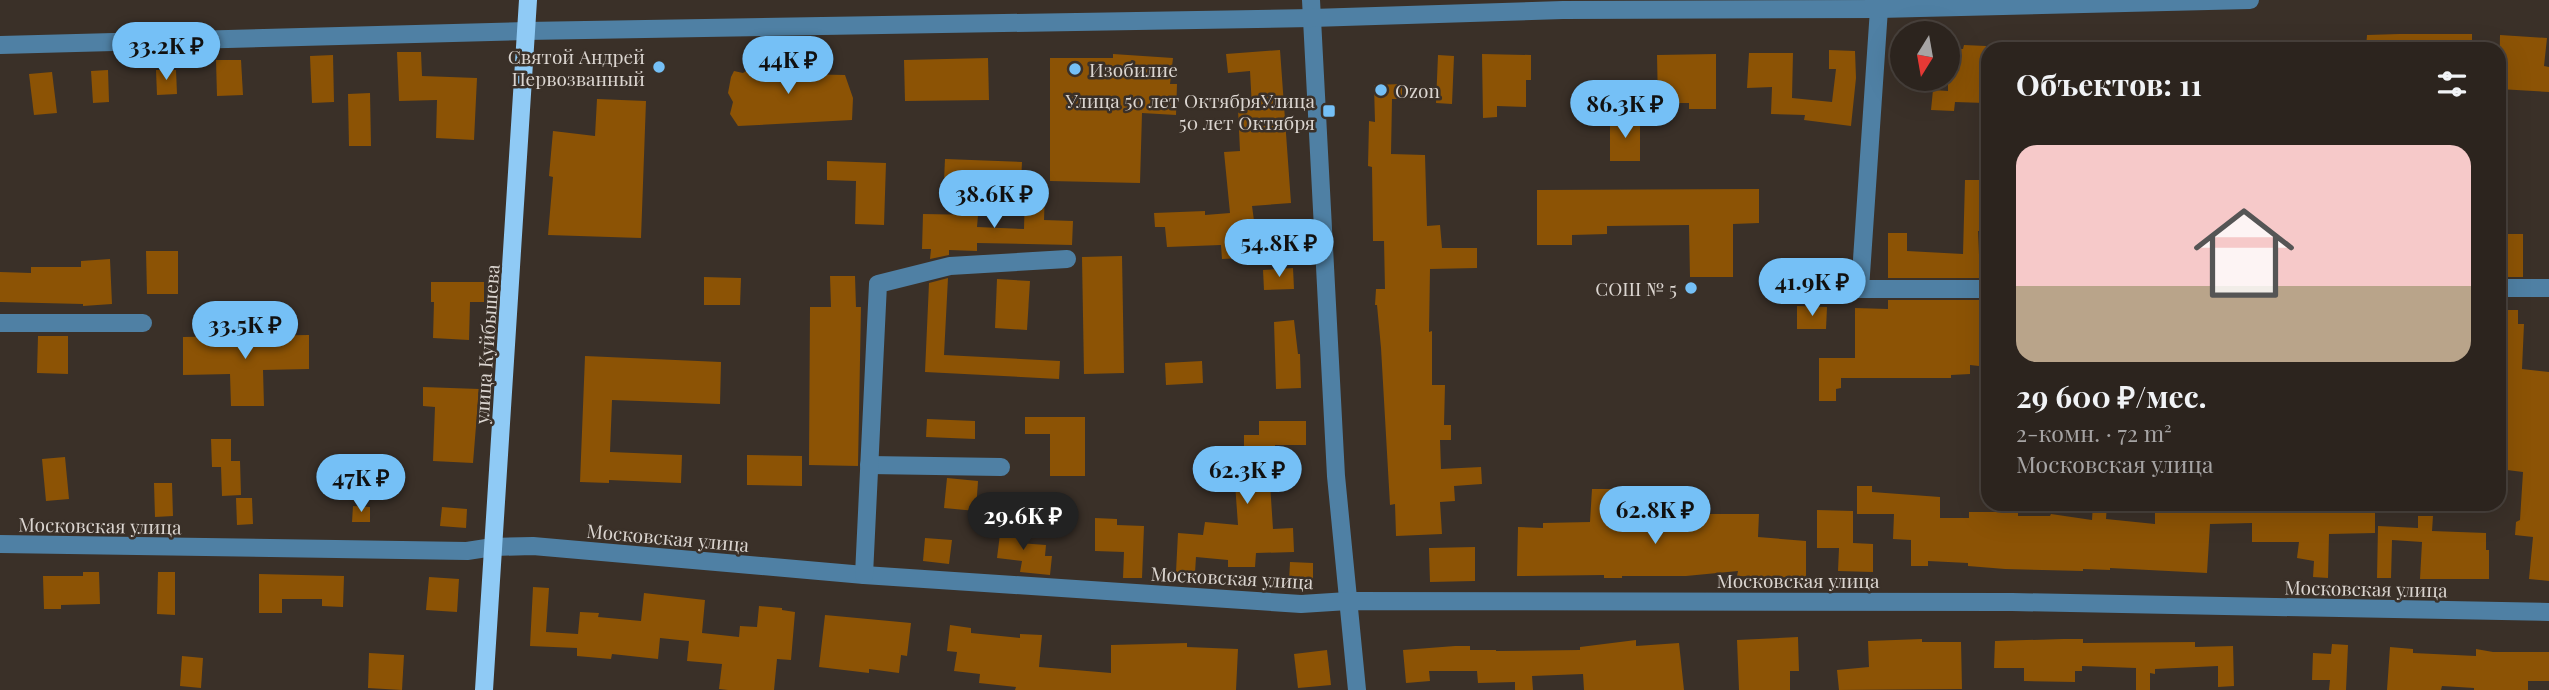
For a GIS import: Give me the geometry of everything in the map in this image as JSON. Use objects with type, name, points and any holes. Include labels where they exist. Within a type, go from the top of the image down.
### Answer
[{"type":"main road","name":"улица Куйбышева","points":[[484,690],[528,0]]},
{"type":"street","points":[[0,45],[1312,9],[1563,5],[1880,9],[2250,0]]},
{"type":"street","points":[[1312,9],[1336,476],[1357,690]]},
{"type":"street","points":[[1880,9],[1860,289],[1981,289]]},
{"type":"street","points":[[864,575],[877,284],[950,266],[1067,260]]},
{"type":"street","points":[[2506,288],[2549,288]]},
{"type":"street","points":[[0,323],[143,323]]},
{"type":"street","points":[[869,465],[1001,467]]},
{"type":"street","name":"Московская улица","points":[[0,544],[467,551],[533,546],[864,575],[1301,604],[1348,601],[1998,602],[2549,612]]},
{"type":"building","points":[[2472,34],[2472,42],[2366,42],[2367,35]]},
{"type":"building","points":[[2500,35],[2547,38],[2544,66],[2549,67],[2549,92],[2506,89],[2506,42],[2500,42]]},
{"type":"building","points":[[1964,45],[1981,46],[1981,103],[1955,102],[1954,111],[1931,110],[1933,91],[1960,91],[1960,49],[1963,49]]},
{"type":"building","points":[[1280,50],[1291,203],[1252,206],[1259,257],[1222,259],[1221,245],[1167,247],[1165,227],[1155,227],[1154,213],[1230,213],[1224,152],[1240,151],[1238,109],[1252,108],[1250,71],[1228,73],[1226,54]]},
{"type":"building","points":[[1829,50],[1855,51],[1856,78],[1851,126],[1804,120],[1805,115],[1771,114],[1772,87],[1747,88],[1749,53],[1793,53],[1792,98],[1832,102],[1836,69],[1829,69]]},
{"type":"building","points":[[397,52],[421,52],[422,76],[477,78],[474,140],[436,138],[437,100],[399,101]]},
{"type":"building","points":[[1113,54],[1173,58],[1170,84],[1177,84],[1176,115],[1142,113],[1140,183],[1050,181],[1050,58],[1113,58]]},
{"type":"building","points":[[1482,54],[1531,55],[1531,80],[1526,80],[1526,107],[1497,106],[1497,117],[1483,118]]},
{"type":"building","points":[[1716,54],[1716,109],[1689,109],[1689,103],[1658,103],[1657,55]]},
{"type":"building","points":[[333,55],[334,102],[312,103],[310,56]]},
{"type":"building","points":[[1438,55],[1454,56],[1452,104],[1436,103]]},
{"type":"building","points":[[988,58],[989,100],[905,101],[904,60]]},
{"type":"building","points":[[758,59],[793,65],[798,74],[845,75],[853,98],[852,120],[738,126],[730,114],[733,102],[728,93],[731,77],[734,71],[743,73],[756,64]]},
{"type":"building","points":[[216,60],[241,60],[243,95],[217,96]]},
{"type":"building","points":[[108,70],[109,102],[93,103],[91,71]]},
{"type":"building","points":[[156,70],[176,70],[177,94],[157,95]]},
{"type":"building","points":[[52,72],[57,113],[34,115],[29,74]]},
{"type":"building","points":[[1402,84],[1402,99],[1392,99],[1391,154],[1425,155],[1427,226],[1440,225],[1442,248],[1477,248],[1477,268],[1430,269],[1429,332],[1432,331],[1432,385],[1445,385],[1444,425],[1451,425],[1451,440],[1440,440],[1441,469],[1481,467],[1482,484],[1454,486],[1455,501],[1440,502],[1442,534],[1396,536],[1395,504],[1390,505],[1381,348],[1375,305],[1376,289],[1385,289],[1384,241],[1373,241],[1372,167],[1368,166],[1369,121],[1375,122],[1374,85]]},
{"type":"building","points":[[370,93],[371,146],[349,146],[348,94]]},
{"type":"building","points":[[597,99],[646,101],[641,238],[548,235],[553,177],[549,176],[553,131],[595,136]]},
{"type":"building","points":[[1610,120],[1640,120],[1640,161],[1610,161]]},
{"type":"building","points":[[945,159],[1022,162],[1021,183],[944,181]]},
{"type":"building","points":[[827,161],[886,163],[884,225],[855,224],[856,181],[827,180]]},
{"type":"building","points":[[1965,180],[1981,180],[1981,231],[1978,231],[1980,278],[1888,278],[1888,233],[1907,233],[1907,251],[1963,254]]},
{"type":"building","points":[[1759,189],[1759,223],[1733,224],[1733,277],[1690,277],[1689,225],[1607,226],[1607,234],[1572,235],[1572,245],[1537,245],[1537,190]]},
{"type":"building","points":[[1025,190],[1045,191],[1044,220],[1073,221],[1072,245],[977,243],[977,251],[949,250],[949,255],[930,259],[931,249],[922,249],[923,214],[978,215],[977,227],[1024,229]]},
{"type":"building","points":[[2506,234],[2523,234],[2523,277],[2506,277]]},
{"type":"building","points":[[146,251],[178,251],[178,294],[147,294]]},
{"type":"building","points":[[1122,256],[1124,373],[1084,374],[1082,257]]},
{"type":"building","points":[[110,259],[112,304],[83,306],[0,302],[0,272],[31,273],[31,267],[81,267],[81,261]]},
{"type":"building","points":[[1293,268],[1294,289],[1264,290],[1263,270]]},
{"type":"building","points":[[830,276],[855,276],[856,307],[861,307],[858,466],[809,465],[810,307],[831,307]]},
{"type":"building","points":[[704,277],[741,278],[740,305],[704,305]]},
{"type":"building","points":[[948,278],[944,355],[1060,361],[1059,379],[925,372],[929,283]]},
{"type":"building","points":[[997,279],[1030,281],[1027,330],[995,328]]},
{"type":"building","points":[[431,282],[484,282],[484,302],[470,302],[469,340],[433,338],[434,302],[431,302]]},
{"type":"building","points":[[1888,300],[1981,300],[1981,366],[1970,365],[1970,374],[1951,375],[1951,378],[1841,378],[1841,388],[1836,389],[1836,401],[1819,401],[1819,358],[1855,358],[1855,308],[1888,309]]},
{"type":"building","points":[[1797,306],[1827,307],[1826,329],[1797,329]]},
{"type":"building","points":[[2506,310],[2518,310],[2518,324],[2524,324],[2522,369],[2549,372],[2549,581],[2529,579],[2533,537],[2515,535],[2516,522],[2520,520],[2523,472],[2506,470]]},
{"type":"building","points":[[1294,320],[1300,354],[1301,388],[1276,389],[1274,322]]},
{"type":"building","points":[[309,335],[309,369],[263,370],[264,406],[231,406],[230,374],[183,375],[183,337]]},
{"type":"building","points":[[38,336],[68,336],[68,374],[37,373]]},
{"type":"building","points":[[585,356],[721,362],[720,404],[612,400],[610,452],[682,455],[681,483],[609,480],[609,483],[580,482]]},
{"type":"building","points":[[1202,361],[1203,383],[1166,385],[1165,363]]},
{"type":"building","points":[[423,387],[479,389],[473,463],[433,461],[435,407],[423,406]]},
{"type":"building","points":[[1025,417],[1085,417],[1085,476],[1050,476],[1050,434],[1025,434]]},
{"type":"building","points":[[927,419],[975,421],[975,439],[926,437]]},
{"type":"building","points":[[1259,421],[1306,421],[1306,445],[1275,445],[1277,467],[1269,468],[1273,529],[1293,528],[1294,552],[1256,553],[1255,567],[1228,567],[1228,560],[1196,557],[1195,573],[1176,572],[1178,533],[1203,535],[1205,522],[1238,525],[1234,469],[1241,468],[1240,459],[1244,459],[1244,435],[1259,435]]},
{"type":"building","points":[[211,439],[231,439],[231,461],[240,461],[241,495],[222,496],[221,467],[212,467]]},
{"type":"building","points":[[747,455],[802,456],[802,486],[747,485]]},
{"type":"building","points":[[65,457],[69,499],[46,501],[42,459]]},
{"type":"building","points":[[947,478],[978,481],[976,511],[944,508]]},
{"type":"building","points":[[154,483],[172,483],[173,516],[155,517]]},
{"type":"building","points":[[1857,486],[1872,486],[1872,492],[1940,497],[1940,518],[1969,518],[1969,512],[2018,512],[2018,516],[2051,514],[2092,520],[2093,511],[2107,511],[2106,519],[2155,524],[2155,511],[2375,511],[2375,533],[2329,534],[2328,578],[2313,577],[2314,561],[2297,558],[2299,542],[2252,542],[2252,523],[2210,524],[2207,573],[2110,568],[2083,571],[2005,569],[1968,566],[1968,563],[1928,561],[1928,566],[1911,566],[1911,540],[1893,539],[1894,514],[1857,514]]},
{"type":"building","points":[[1592,489],[1628,489],[1630,511],[1650,511],[1650,525],[1697,525],[1697,514],[1759,514],[1758,537],[1806,541],[1806,578],[1737,576],[1738,571],[1622,578],[1604,578],[1604,575],[1517,576],[1518,527],[1543,528],[1543,523],[1590,522]]},
{"type":"building","points":[[236,498],[252,498],[253,524],[237,525]]},
{"type":"building","points":[[353,506],[370,507],[370,522],[352,522]]},
{"type":"building","points":[[442,507],[467,509],[466,528],[440,526]]},
{"type":"building","points":[[1817,510],[1853,511],[1853,543],[1873,544],[1873,572],[1838,571],[1839,548],[1817,548]]},
{"type":"building","points":[[2418,516],[2433,516],[2432,531],[2486,533],[2489,579],[2420,579],[2422,542],[2392,540],[2391,578],[2377,578],[2378,526],[2418,528]]},
{"type":"building","points":[[1095,518],[1117,519],[1117,525],[1144,526],[1142,578],[1123,578],[1124,552],[1095,551]]},
{"type":"building","points":[[1001,526],[1020,528],[1019,543],[1046,545],[1045,556],[1052,556],[1050,575],[1020,572],[1022,561],[997,558]]},
{"type":"building","points":[[925,538],[952,540],[949,564],[923,561]]},
{"type":"building","points":[[1475,547],[1475,581],[1430,582],[1429,548]]},
{"type":"building","points":[[1290,562],[1313,563],[1313,582],[1289,582]]},
{"type":"building","points":[[83,572],[99,572],[100,604],[61,605],[61,609],[44,609],[43,576],[83,576]]},
{"type":"building","points":[[158,572],[175,572],[175,615],[157,614]]},
{"type":"building","points":[[259,574],[344,576],[343,607],[322,606],[322,599],[282,599],[282,613],[259,613]]},
{"type":"building","points":[[429,577],[459,579],[457,612],[426,610]]},
{"type":"building","points":[[533,587],[549,588],[546,632],[578,634],[580,612],[599,613],[598,617],[641,621],[644,593],[705,600],[702,633],[739,637],[740,626],[757,627],[759,606],[782,608],[795,612],[791,660],[777,659],[774,690],[728,690],[719,689],[722,664],[687,661],[689,641],[660,638],[658,659],[612,654],[611,659],[577,656],[577,648],[530,646]]},
{"type":"building","points":[[825,615],[911,623],[907,656],[901,655],[899,673],[869,669],[869,673],[819,667]]},
{"type":"building","points":[[950,625],[971,628],[971,633],[1020,638],[1020,634],[1042,635],[1039,667],[1111,673],[1111,645],[1187,643],[1187,647],[1238,649],[1236,690],[1015,690],[1016,687],[979,683],[980,674],[954,671],[957,652],[947,651]]},
{"type":"building","points":[[1798,637],[1799,671],[1790,671],[1790,690],[1739,690],[1737,640]]},
{"type":"building","points":[[1922,639],[1922,642],[1961,642],[1962,689],[1839,690],[1837,670],[1869,667],[1868,641]]},
{"type":"building","points":[[2083,639],[2083,643],[2195,642],[2195,647],[2233,646],[2234,686],[2218,687],[2218,666],[2155,669],[2155,674],[2150,673],[2150,690],[2136,690],[2136,668],[2082,666],[2082,671],[2075,671],[2075,682],[2024,681],[2024,668],[1994,668],[1995,641]]},
{"type":"building","points":[[1636,640],[1636,646],[1679,643],[1684,690],[1584,690],[1583,674],[1532,676],[1533,690],[1515,690],[1515,682],[1478,683],[1477,671],[1429,671],[1430,681],[1406,683],[1403,650],[1470,646],[1470,650],[1496,651],[1580,650],[1580,647]]},
{"type":"building","points":[[2332,644],[2348,645],[2346,690],[2329,690],[2330,680],[2312,680],[2313,653],[2331,654]]},
{"type":"building","points":[[2390,647],[2413,649],[2413,653],[2476,656],[2476,649],[2493,652],[2549,652],[2549,681],[2528,681],[2528,690],[2474,690],[2442,686],[2441,690],[2387,690]]},
{"type":"building","points":[[1327,650],[1331,685],[1298,688],[1294,654]]},
{"type":"building","points":[[369,653],[404,655],[402,690],[368,688]]},
{"type":"building","points":[[182,656],[203,658],[201,688],[180,686]]},
{"type":"place","name":"Святой Андрей Первозванный","points":[[659,67]]},
{"type":"place","name":"Изобилие","points":[[1075,69]]},
{"type":"place","name":"Ozon","points":[[1381,90]]},
{"type":"place","name":"Улица 50 лет ОктябряУлица 50 лет Октября","points":[[1329,111]]},
{"type":"place","name":"СОШ № 5","points":[[1691,288]]}]
